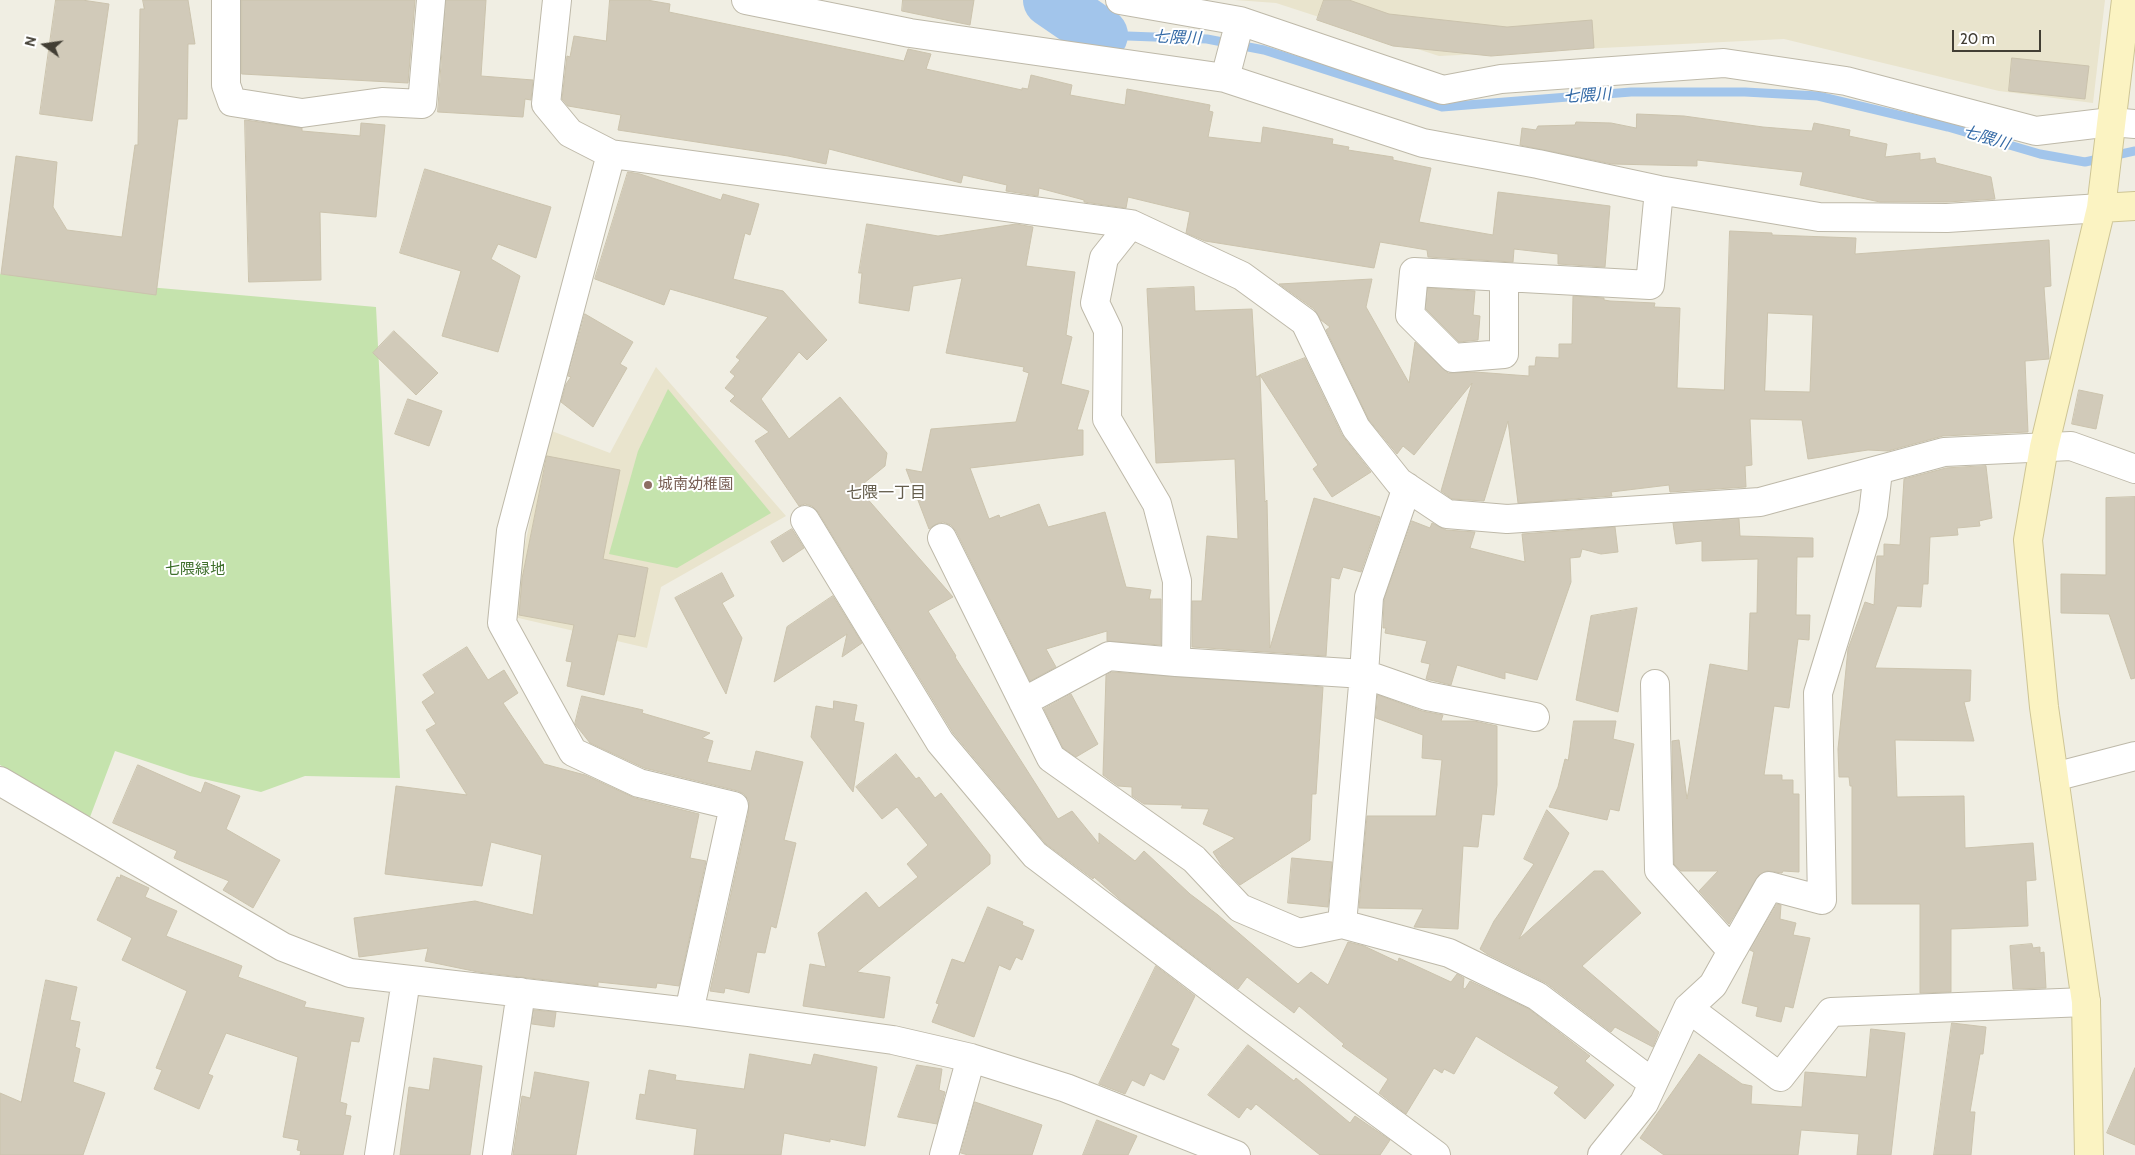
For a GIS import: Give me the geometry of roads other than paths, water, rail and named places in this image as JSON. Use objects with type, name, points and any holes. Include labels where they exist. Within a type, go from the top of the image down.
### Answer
[{"type":"street","points":[[226,0],[226,85],[232,102],[302,113],[382,102],[422,104],[431,0]]},
{"type":"street","points":[[557,0],[546,104],[570,133],[611,154],[1131,224],[1242,276],[1304,322],[1356,428],[1399,482],[1447,514],[1507,519],[1760,502],[1944,452],[2071,446],[2135,469]]},
{"type":"street","points":[[746,0],[910,33],[1227,70],[1422,143],[1538,164],[1659,190],[1819,217],[1946,218],[2102,198],[2135,206]]},
{"type":"street","points":[[1120,0],[1239,28],[1443,90],[1501,79],[1724,63],[1846,81],[2036,130],[2118,129]]},
{"type":"street","points":[[2089,1155],[2086,1002],[2044,707],[2028,540],[2044,447],[2118,129],[2126,0]]},
{"type":"street","points":[[1227,70],[1239,28]]},
{"type":"street","points":[[611,154],[512,530],[502,623],[572,752],[639,783],[734,806],[689,1012]]},
{"type":"street","points":[[1504,277],[1650,285],[1659,190]]},
{"type":"street","points":[[1131,224],[1104,258],[1094,303],[1108,330],[1107,419],[1157,504],[1177,581],[1176,662]]},
{"type":"street","points":[[1602,1155],[1644,1103],[1688,1008],[1714,985],[1769,886],[1822,900],[1818,693],[1873,514],[1878,471]]},
{"type":"street","points":[[1342,924],[1369,597],[1407,487]]},
{"type":"street","points":[[805,520],[940,742],[1035,855],[1253,1020],[1436,1155]]},
{"type":"street","points":[[942,538],[1051,758],[1194,859],[1240,908],[1299,933],[1342,924],[1449,953],[1537,996],[1653,1082]]},
{"type":"street","points":[[1023,702],[1109,656],[1364,674],[1426,696],[1536,717]]},
{"type":"street","points":[[1655,684],[1659,870],[1732,951]]},
{"type":"street","points":[[2054,777],[2135,756]]},
{"type":"street","points":[[0,781],[283,948],[350,974],[689,1012],[893,1040],[971,1058],[1066,1088],[1236,1155]]},
{"type":"street","points":[[379,1155],[406,980]]},
{"type":"street","points":[[497,1155],[521,992]]},
{"type":"street","points":[[1688,1008],[1780,1077],[1831,1012],[2086,1002]]},
{"type":"street","points":[[944,1155],[971,1058]]},
{"type":"waterway","name":"七隈川","points":[[1050,0],[1101,35]]},
{"type":"waterway","name":"七隈川","points":[[1101,35],[1207,39],[1264,50],[1442,107],[1631,92],[1745,92],[1818,96],[1948,127],[2040,154],[2085,162],[2135,151]]},
{"type":"place","name":"城南幼稚園","points":[[648,485]]},
{"type":"district","name":"七隈一丁目","points":[[886,493]]},
{"type":"park label","name":"七隈緑地","points":[[195,570]]}]
